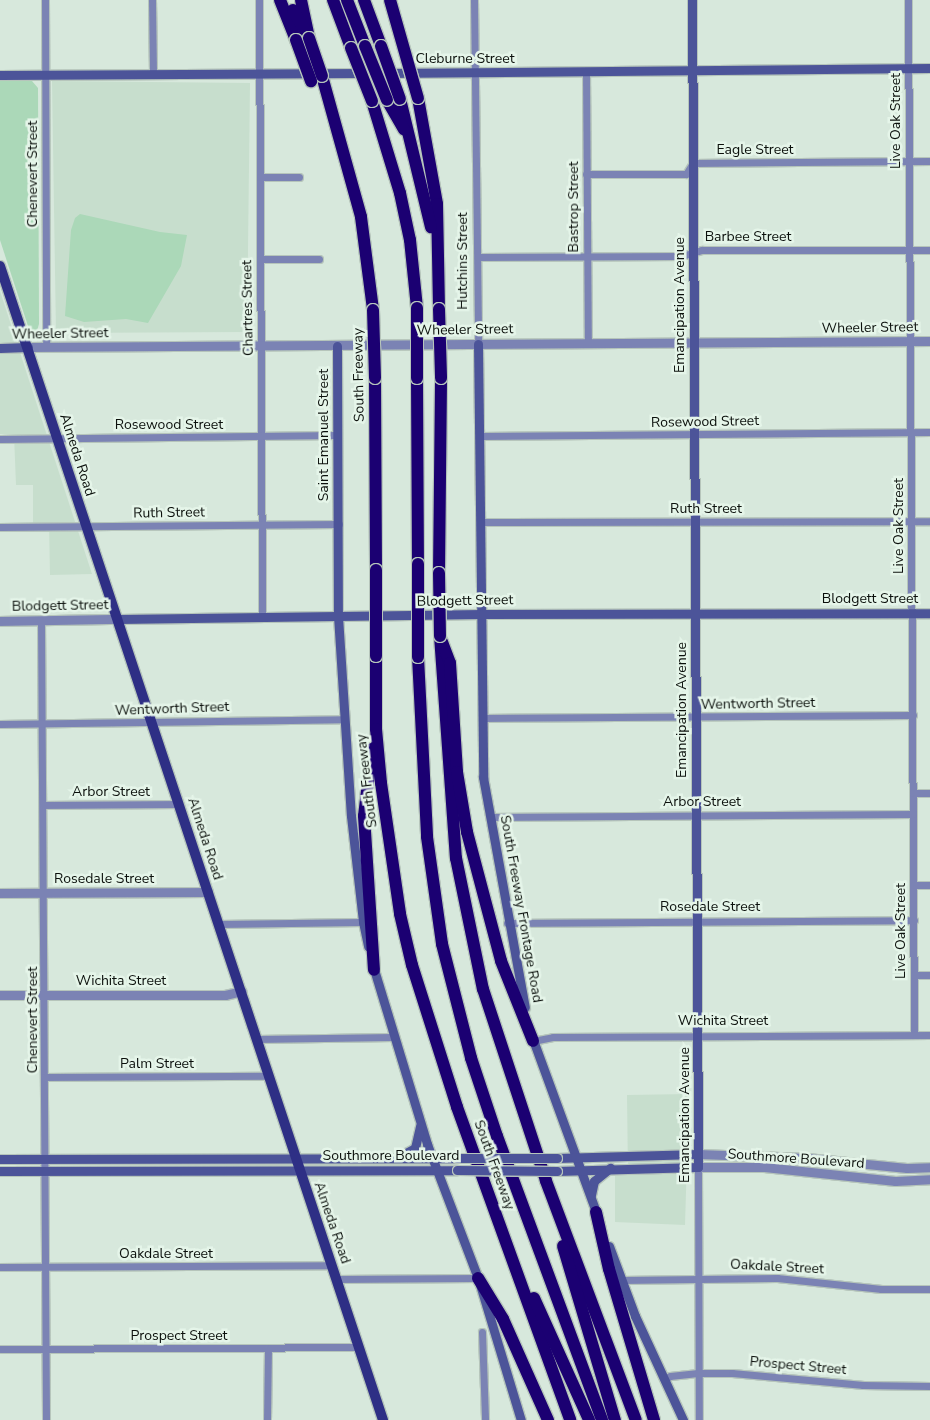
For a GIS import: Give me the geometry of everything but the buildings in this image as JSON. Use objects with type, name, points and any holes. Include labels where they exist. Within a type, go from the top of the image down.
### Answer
[{"type":"highway","points":[[280,0],[302,39]]},
{"type":"highway","points":[[289,0],[302,39]]},
{"type":"highway","points":[[301,0],[302,39]]},
{"type":"highway","points":[[333,0],[372,101],[400,193],[410,240],[417,308],[418,657],[427,837],[442,944],[471,1058],[494,1127],[602,1420]]},
{"type":"highway","points":[[346,0],[365,46],[393,99],[412,144],[429,214],[438,286]]},
{"type":"highway","points":[[364,0],[381,46],[393,99]]},
{"type":"highway","points":[[390,0],[418,98],[437,204],[441,378],[440,636],[457,772],[467,832],[501,961],[533,1042]]},
{"type":"highway","name":"South Freeway","points":[[302,39],[326,91],[361,217],[373,310],[375,378],[376,729],[394,878],[412,965],[431,1032],[570,1420]]},
{"type":"highway","points":[[445,664],[456,858],[467,922],[504,1060],[546,1181],[636,1420]]},
{"type":"highway","points":[[374,970],[364,816],[376,729]]},
{"type":"highway","points":[[484,1181],[590,1420]]},
{"type":"highway","points":[[546,1181],[580,1313],[615,1420]]},
{"type":"highway","points":[[596,1212],[609,1269],[654,1420]]},
{"type":"highway","points":[[478,1278],[503,1319],[548,1420]]},
{"type":"main road","name":"Emancipation Avenue","points":[[692,0],[699,1035],[698,1167]]},
{"type":"main road","name":"Cleburne Street","points":[[0,75],[930,68]]},
{"type":"main road","name":"Almeda Road","points":[[0,266],[383,1420]]},
{"type":"main road","name":"Hutchins Street","points":[[478,344],[482,522]]},
{"type":"main road","name":"Saint Emanuel Street","points":[[338,346],[339,524]]},
{"type":"main road","name":"Wheeler Street","points":[[0,348],[28,347]]},
{"type":"main road","name":"South Freeway Frontage Road","points":[[482,522],[483,777],[507,923],[533,1042],[578,1157],[621,1280],[683,1420]]},
{"type":"main road","points":[[339,524],[338,616],[344,719],[362,922],[393,1037],[436,1170],[478,1278],[518,1419]]},
{"type":"main road","name":"Blodgett Street","points":[[119,620],[262,616],[483,614],[930,613]]},
{"type":"main road","points":[[399,1157],[415,1148],[420,1121]]},
{"type":"main road","name":"Southmore Boulevard","points":[[0,1159],[219,1157],[558,1158],[698,1154]]},
{"type":"main road","points":[[219,1157],[220,1170]]},
{"type":"main road","points":[[591,1195],[594,1181],[612,1167]]},
{"type":"main road","name":"Southmore Boulevard","points":[[0,1171],[557,1171],[612,1167],[698,1167]]},
{"type":"street","name":"Chenevert Street","points":[[45,0],[46,347]]},
{"type":"street","points":[[152,0],[153,74]]},
{"type":"street","name":"Chartres Street","points":[[259,0],[262,616]]},
{"type":"street","name":"Hutchins Street","points":[[474,0],[478,344]]},
{"type":"street","name":"Live Oak Street","points":[[908,0],[914,1035]]},
{"type":"street","name":"Bastrop Street","points":[[586,72],[588,343]]},
{"type":"street","name":"Eagle Street","points":[[586,174],[686,174],[694,163],[930,161]]},
{"type":"street","points":[[260,177],[300,177]]},
{"type":"street","name":"Barbee Street","points":[[478,257],[682,256],[694,250],[930,250]]},
{"type":"street","points":[[260,259],[319,259]]},
{"type":"street","name":"Wheeler Street","points":[[28,347],[930,341]]},
{"type":"street","name":"Rosewood Street","points":[[481,436],[930,432]]},
{"type":"street","name":"Rosewood Street","points":[[0,438],[337,435]]},
{"type":"street","name":"Ruth Street","points":[[482,522],[930,521]]},
{"type":"street","name":"Ruth Street","points":[[0,527],[339,524]]},
{"type":"street","name":"Chenevert Street","points":[[41,620],[46,1077],[46,1420]]},
{"type":"street","name":"Blodgett Street","points":[[0,621],[119,620]]},
{"type":"street","name":"Wentworth Street","points":[[482,718],[913,715]]},
{"type":"street","name":"Wentworth Street","points":[[0,724],[344,719]]},
{"type":"street","points":[[913,793],[930,793]]},
{"type":"street","name":"Arbor Street","points":[[43,805],[180,804]]},
{"type":"street","name":"Arbor Street","points":[[490,817],[697,814],[914,814]]},
{"type":"street","points":[[914,885],[930,885]]},
{"type":"street","name":"Rosedale Street","points":[[0,893],[208,892]]},
{"type":"street","name":"Rosedale Street","points":[[507,923],[914,920]]},
{"type":"street","points":[[218,924],[362,922]]},
{"type":"street","points":[[914,975],[930,975]]},
{"type":"street","name":"Wichita Street","points":[[0,996],[225,995],[242,991]]},
{"type":"street","points":[[914,1035],[930,1035]]},
{"type":"street","name":"Wichita Street","points":[[533,1042],[553,1037],[914,1035]]},
{"type":"street","points":[[257,1039],[393,1037]]},
{"type":"street","name":"Palm Street","points":[[46,1077],[269,1076]]},
{"type":"street","name":"Southmore Boulevard","points":[[698,1154],[807,1158],[864,1166],[930,1167]]},
{"type":"street","points":[[863,1177],[864,1166]]},
{"type":"street","name":"Southmore Boulevard","points":[[698,1167],[764,1167],[863,1177],[930,1179]]},
{"type":"street","name":"Emancipation Avenue","points":[[698,1167],[699,1420]]},
{"type":"street","name":"Oakdale Street","points":[[0,1267],[332,1265]]},
{"type":"street","name":"Oakdale Street","points":[[621,1280],[698,1276],[777,1278],[880,1289],[930,1289]]},
{"type":"street","points":[[336,1279],[478,1278]]},
{"type":"street","points":[[482,1332],[485,1420]]},
{"type":"street","name":"Prospect Street","points":[[0,1349],[358,1347]]},
{"type":"street","points":[[267,1420],[268,1348]]},
{"type":"street","name":"Prospect Street","points":[[664,1380],[670,1376],[698,1373],[759,1374],[863,1385],[930,1386]]},
{"type":"shaded area","points":[[52,81],[250,83],[247,332],[56,333]]},
{"type":"shaded area","points":[[0,291],[92,574],[50,575],[49,523],[33,523],[33,485],[16,485],[14,435],[0,434]]},
{"type":"shaded area","points":[[689,1094],[685,1225],[615,1222],[615,1176],[628,1175],[627,1095]]},
{"type":"green space","points":[[0,81],[32,81],[38,88],[39,324],[36,334],[28,326],[0,240]]},
{"type":"green space","points":[[80,214],[160,232],[187,235],[181,266],[148,323],[126,319],[84,322],[65,316],[71,230],[75,218]]}]
